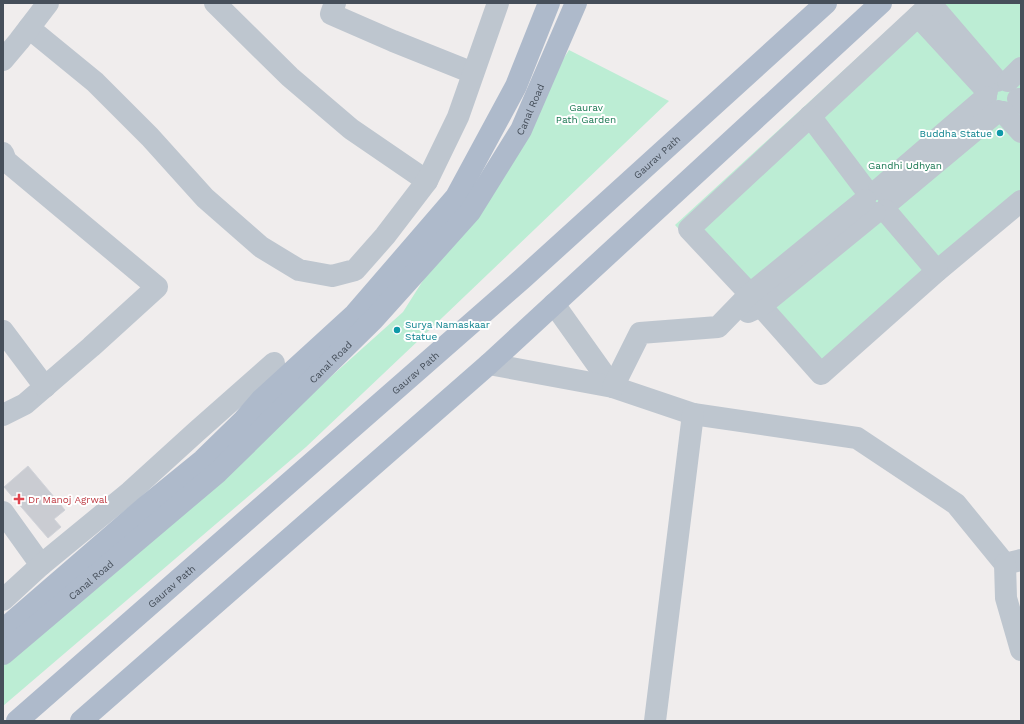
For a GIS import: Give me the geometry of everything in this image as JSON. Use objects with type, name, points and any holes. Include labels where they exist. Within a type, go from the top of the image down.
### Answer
[{"type":"main road","points":[[3,630],[144,508],[203,460],[243,421],[262,399],[355,314],[456,197],[516,86],[549,3]]},
{"type":"main road","name":"Canal Road","points":[[3,654],[218,472],[374,320],[470,212],[521,130],[576,3]]},
{"type":"main road","name":"Gaurav Path","points":[[17,721],[522,279],[826,3]]},
{"type":"main road","points":[[81,721],[489,364],[881,3]]},
{"type":"street","points":[[3,60],[48,3]]},
{"type":"street","points":[[215,3],[290,77],[346,124],[427,181]]},
{"type":"street","points":[[335,3],[332,14],[474,73]]},
{"type":"street","points":[[29,28],[95,82],[150,137],[205,198],[261,247],[299,270],[332,276],[355,270],[386,236],[427,181],[458,117],[498,3]]},
{"type":"street","points":[[1021,132],[1007,93],[927,7],[690,229],[821,374],[937,271],[1021,201]]},
{"type":"street","points":[[613,387],[640,333],[718,327],[755,300],[1007,93]]},
{"type":"street","points":[[810,116],[877,201],[937,271]]},
{"type":"street","points":[[3,153],[6,161],[157,287],[25,404],[3,416]]},
{"type":"street","points":[[554,304],[613,387]]},
{"type":"street","points":[[3,331],[45,387]]},
{"type":"street","points":[[3,600],[41,565],[130,492],[274,363]]},
{"type":"street","points":[[489,364],[613,387],[693,414],[857,438],[956,504],[1013,562],[1006,598],[1021,650]]},
{"type":"street","points":[[655,721],[693,414]]},
{"type":"street","points":[[3,512],[41,565]]},
{"type":"green space","name":"Gandhi Udhyan","points":[[917,3],[1021,3],[1021,213],[820,385],[675,225]]},
{"type":"green space","name":"Gaurav Path Garden","points":[[569,50],[669,101],[306,447],[3,706],[3,661],[287,416],[403,312]]},
{"type":"building","points":[[28,466],[65,510],[54,519],[61,527],[48,538],[4,487]]},
{"type":"place","name":"Buddha Statue","points":[[1000,133]]},
{"type":"place","name":"Surya Namaskaar Statue","points":[[397,330]]},
{"type":"place","name":"Dr Manoj Agrwal","points":[[19,499]]}]
